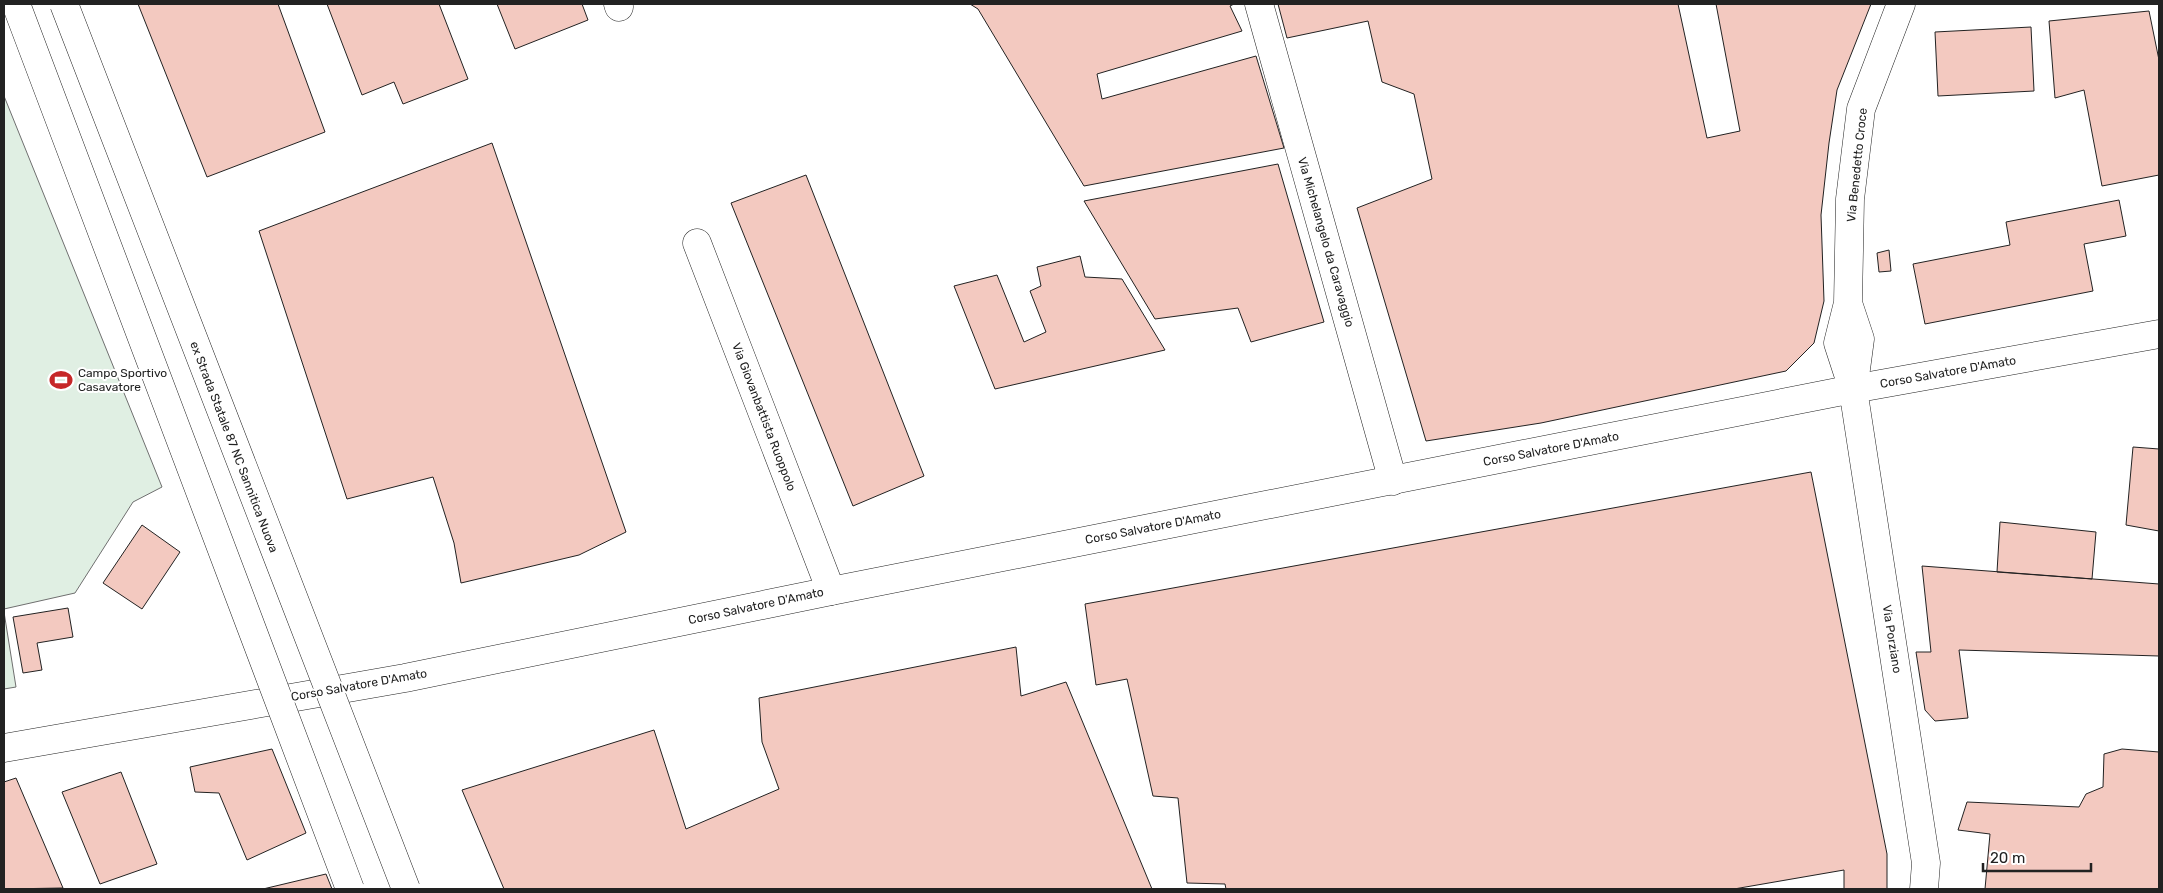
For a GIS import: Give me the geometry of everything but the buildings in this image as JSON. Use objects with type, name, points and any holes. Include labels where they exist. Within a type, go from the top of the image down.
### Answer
[{"type":"main road","points":[[16,4],[350,889]]},
{"type":"main road","name":"ex Strada Statale 87 NC Sannitica Nuova","points":[[64,4],[406,889]]},
{"type":"main road","name":"Via Michelangelo da Caravaggio","points":[[1259,4],[1393,480]]},
{"type":"main road","name":"Via Benedetto Croce","points":[[1853,389],[1860,340],[1848,303],[1850,199],[1861,109],[1901,4]]},
{"type":"main road","name":"Via Giovanbattista Ruoppolo","points":[[697,243],[830,591]]},
{"type":"main road","name":"Corso Salvatore D'Amato","points":[[4,748],[405,678],[830,591],[1853,389],[2159,334]]},
{"type":"main road","name":"Via Porziano","points":[[1853,389],[1926,863],[1924,889]]},
{"type":"green space","name":"Campo Sportivo Casavatore","points":[[4,96],[162,487],[133,502],[75,593],[4,609]]},
{"type":"green space","points":[[4,612],[16,687],[4,689]]},
{"type":"place","name":"Campo Sportivo Casavatore","points":[[61,380]]}]
